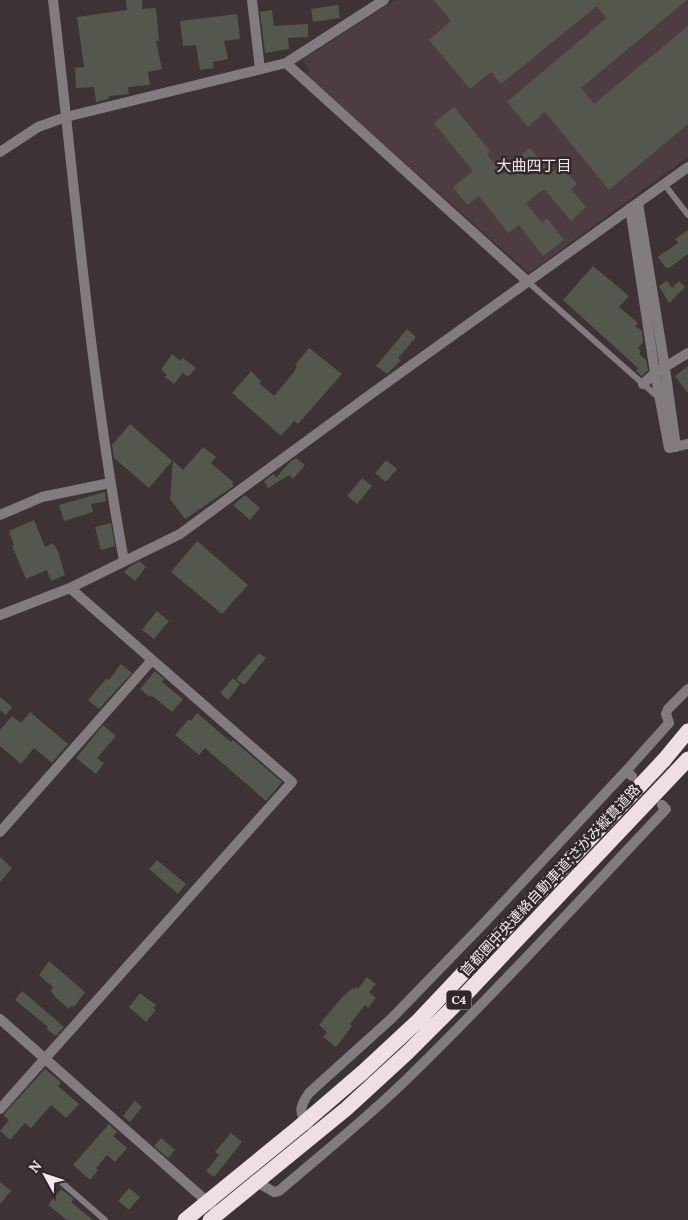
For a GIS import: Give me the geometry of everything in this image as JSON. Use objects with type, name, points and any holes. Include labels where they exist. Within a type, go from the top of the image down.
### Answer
[{"type":"highway","name":"C4","points":[[664,760],[688,731]]},
{"type":"highway","name":"C4","points":[[664,760],[688,740]]},
{"type":"highway","name":"首都圏中央連絡自動車道;さがみ縦貫道路","points":[[210,1220],[346,1109],[407,1053],[463,997],[688,759]]},
{"type":"highway","name":"首都圏中央連絡自動車道;さがみ縦貫道路","points":[[185,1220],[299,1127],[363,1072],[412,1026],[664,760]]},
{"type":"street","points":[[52,0],[110,483],[124,561]]},
{"type":"street","points":[[252,0],[260,69]]},
{"type":"street","points":[[0,152],[38,127],[66,117],[286,63],[384,0]]},
{"type":"street","points":[[286,63],[527,282]]},
{"type":"street","points":[[0,615],[70,588],[180,534],[688,167]]},
{"type":"street","points":[[634,205],[665,368],[676,447]]},
{"type":"street","points":[[634,205],[655,373],[669,448],[688,444]]},
{"type":"street","points":[[643,384],[655,373],[688,354]]},
{"type":"street","points":[[0,515],[42,497],[110,483]]},
{"type":"street","points":[[0,1109],[292,782],[70,588]]},
{"type":"street","points":[[1,828],[152,660]]},
{"type":"street","points":[[309,1126],[303,1118],[302,1103],[309,1093],[392,1018],[629,774],[669,723],[666,714],[668,709],[688,689]]},
{"type":"street","points":[[260,1184],[274,1192],[278,1191],[376,1108],[407,1079],[480,1006],[666,809],[662,805]]},
{"type":"street","points":[[0,1019],[211,1205]]},
{"type":"lane","points":[[664,184],[688,215]]},
{"type":"lane","points":[[527,282],[660,399]]},
{"type":"lane","points":[[60,1181],[105,1220]]},
{"type":"shaded area","points":[[395,0],[688,0],[688,157],[529,273],[306,75],[310,69],[302,60]]},
{"type":"building","points":[[126,0],[142,0],[142,9],[156,8],[159,41],[156,41],[162,69],[148,72],[150,85],[128,87],[129,94],[109,96],[109,99],[96,102],[94,87],[76,88],[75,68],[84,67],[77,17],[127,10]]},
{"type":"building","points":[[434,0],[687,0],[581,88],[594,104],[688,26],[688,124],[609,190],[545,112],[528,127],[507,102],[606,18],[597,6],[501,84],[491,72],[470,89],[429,40],[451,21]]},
{"type":"building","points":[[338,5],[340,18],[313,22],[311,9]]},
{"type":"building","points":[[272,10],[274,26],[308,24],[308,37],[288,38],[289,49],[265,53],[260,12]]},
{"type":"building","points":[[237,14],[240,39],[224,41],[228,59],[213,62],[214,68],[200,70],[196,45],[183,46],[180,21]]},
{"type":"building","points":[[454,107],[490,151],[487,154],[503,174],[518,162],[516,160],[530,148],[551,173],[561,165],[577,184],[571,189],[586,207],[571,221],[544,189],[526,203],[542,223],[547,218],[564,240],[543,256],[519,225],[508,233],[479,196],[467,205],[453,187],[473,171],[434,123]]},
{"type":"building","points":[[688,230],[688,254],[669,268],[666,268],[658,257],[678,243],[675,239]]},
{"type":"building","points":[[593,266],[629,296],[619,307],[638,323],[635,326],[642,331],[643,342],[638,348],[641,351],[639,354],[646,360],[648,370],[642,376],[636,371],[638,368],[563,300]]},
{"type":"building","points":[[667,281],[672,288],[679,281],[685,287],[669,303],[659,286]]},
{"type":"building","points":[[407,329],[416,337],[398,358],[401,360],[387,374],[376,366]]},
{"type":"building","points":[[309,348],[342,374],[298,424],[294,421],[281,436],[232,393],[251,371],[261,381],[259,383],[274,396],[294,372],[297,366],[295,365]]},
{"type":"building","points":[[172,354],[180,361],[183,358],[196,368],[188,377],[183,373],[174,384],[165,377],[167,375],[161,370]]},
{"type":"building","points":[[688,366],[688,393],[675,376]]},
{"type":"building","points":[[130,424],[172,461],[149,488],[114,458],[112,445]]},
{"type":"building","points":[[203,447],[216,457],[211,463],[233,482],[234,486],[185,519],[170,499],[173,461],[183,470]]},
{"type":"building","points":[[296,458],[305,465],[293,479],[289,475],[268,488],[264,481],[274,474],[276,478]]},
{"type":"building","points":[[386,460],[397,469],[386,482],[375,473]]},
{"type":"building","points":[[362,478],[372,486],[357,504],[347,496]]},
{"type":"building","points":[[105,492],[106,501],[91,504],[93,512],[64,521],[59,505]]},
{"type":"building","points":[[245,495],[260,508],[250,520],[233,505]]},
{"type":"building","points":[[34,520],[45,547],[53,543],[58,551],[65,575],[51,581],[47,570],[26,579],[12,546],[14,545],[9,531]]},
{"type":"building","points":[[111,523],[115,546],[101,550],[95,527]]},
{"type":"building","points":[[197,541],[248,585],[222,614],[171,572]]},
{"type":"building","points":[[140,561],[146,567],[135,581],[124,572]]},
{"type":"building","points":[[157,611],[169,621],[154,639],[142,630]]},
{"type":"building","points":[[259,653],[266,658],[244,685],[236,679]]},
{"type":"building","points":[[121,664],[132,673],[99,709],[88,700],[107,678],[109,680]]},
{"type":"building","points":[[155,671],[164,679],[162,682],[183,699],[172,712],[151,695],[150,697],[140,689]]},
{"type":"building","points":[[233,678],[240,684],[228,700],[220,693]]},
{"type":"building","points":[[0,697],[12,707],[6,715],[0,710]]},
{"type":"building","points":[[30,712],[68,744],[52,763],[34,748],[21,764],[0,746],[0,730],[12,716],[21,723]]},
{"type":"building","points":[[197,713],[231,742],[233,740],[282,782],[266,801],[205,748],[199,755],[175,735]]},
{"type":"building","points":[[103,725],[116,736],[97,758],[104,763],[96,774],[76,758]]},
{"type":"building","points":[[0,857],[12,868],[0,882]]},
{"type":"building","points":[[157,860],[186,884],[178,894],[149,869]]},
{"type":"building","points":[[49,961],[85,992],[74,1007],[72,1005],[69,1009],[55,997],[51,991],[53,987],[39,975]]},
{"type":"building","points":[[367,977],[376,984],[369,992],[376,998],[368,1008],[365,1005],[350,1024],[352,1026],[336,1047],[323,1037],[327,1032],[319,1025],[343,996],[353,988],[356,987],[358,989]]},
{"type":"building","points":[[22,991],[64,1027],[56,1036],[15,1000]]},
{"type":"building","points":[[140,993],[156,1005],[153,1008],[156,1010],[146,1022],[129,1007]]},
{"type":"building","points":[[45,1069],[61,1082],[58,1086],[79,1104],[66,1118],[51,1105],[31,1128],[25,1123],[10,1140],[0,1131],[9,1120],[3,1115]]},
{"type":"building","points":[[135,1101],[142,1107],[130,1122],[123,1116]]},
{"type":"building","points":[[109,1124],[117,1132],[113,1136],[127,1148],[115,1162],[107,1155],[96,1168],[98,1170],[90,1180],[73,1165]]},
{"type":"building","points":[[231,1133],[242,1142],[214,1177],[206,1171],[219,1155],[215,1152]]},
{"type":"building","points":[[161,1138],[175,1150],[168,1158],[154,1146]]},
{"type":"building","points":[[0,1182],[11,1191],[0,1204]]},
{"type":"building","points":[[129,1188],[140,1197],[129,1210],[118,1201]]},
{"type":"building","points":[[61,1189],[74,1199],[71,1202],[93,1220],[67,1220],[48,1205]]},
{"type":"district","name":"大曲四丁目","points":[[534,166]]}]
